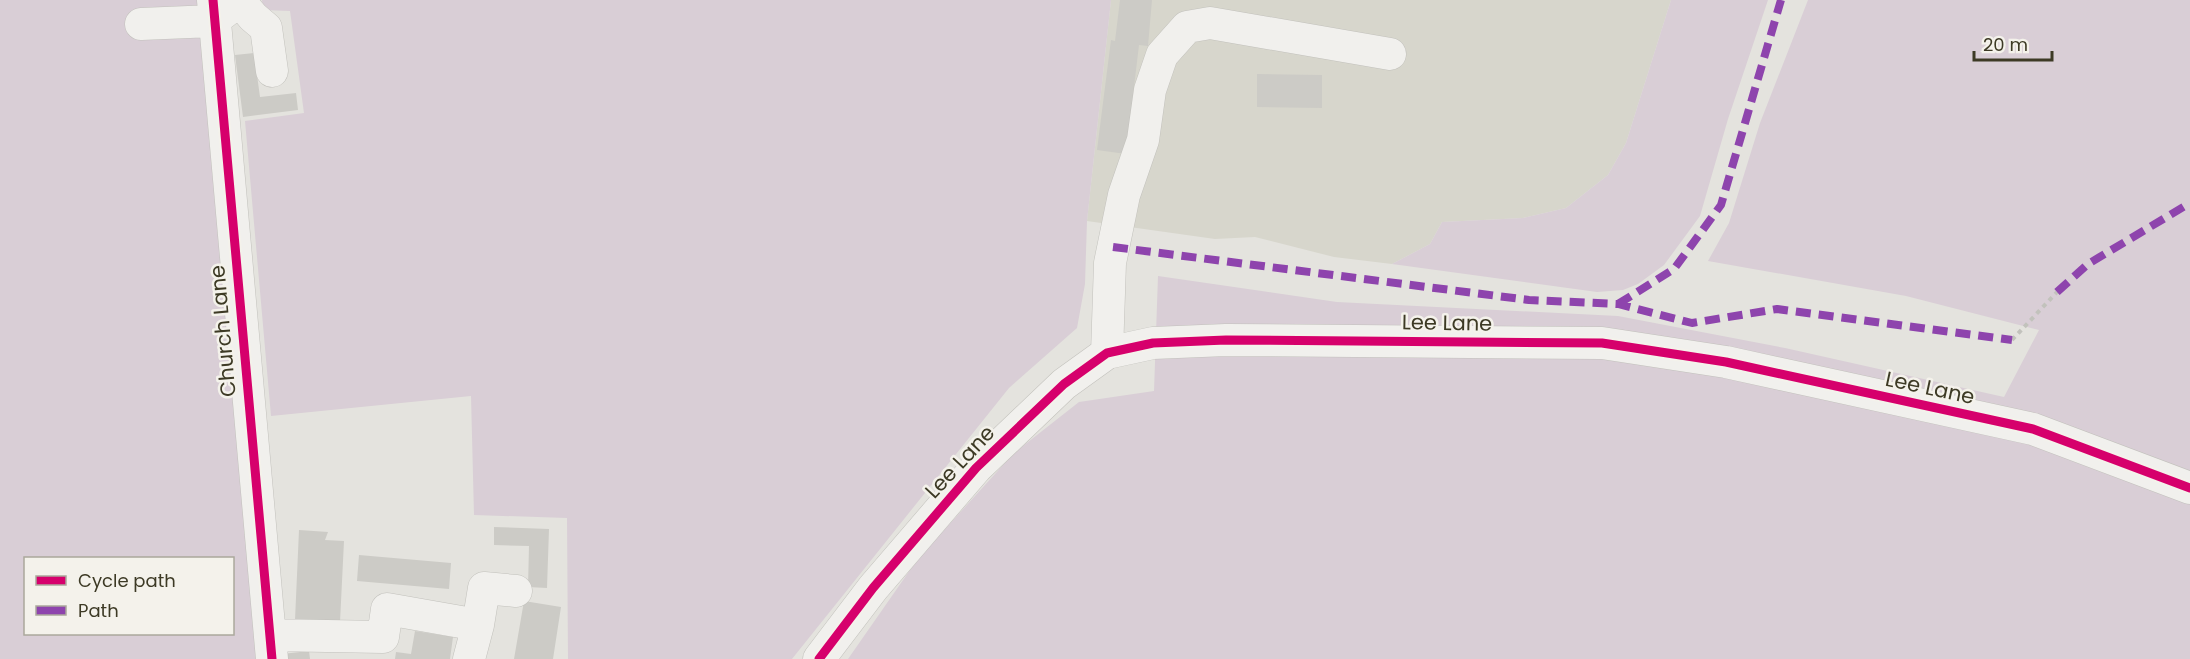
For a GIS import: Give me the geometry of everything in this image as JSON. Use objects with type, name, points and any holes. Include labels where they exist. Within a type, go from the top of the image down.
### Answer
[{"type":"street","points":[[141,24],[213,10],[240,0],[253,17],[266,28],[272,71]]},
{"type":"street","name":"Church Lane","points":[[213,10],[271,647]]},
{"type":"street","points":[[1107,353],[1110,263],[1124,195],[1143,140],[1150,90],[1162,55],[1187,27],[1210,23],[1390,54]]},
{"type":"street","name":"Lee Lane","points":[[819,659],[873,588],[976,468],[1064,384],[1107,353],[1153,344],[1226,340],[1602,343],[1726,362],[2033,429],[2190,488]]},
{"type":"street","points":[[469,659],[484,588],[516,591]]},
{"type":"street","points":[[271,647],[354,647],[383,637],[387,609],[478,625]]},
{"type":"path","points":[[2012,340],[2057,291]]},
{"type":"shaded area","points":[[0,0],[200,0],[208,123],[258,659],[0,659]]},
{"type":"shaded area","points":[[262,0],[1111,0],[1087,221],[1085,284],[1077,328],[1009,388],[792,659],[568,659],[567,518],[474,515],[471,396],[271,416],[245,121],[304,113],[290,11],[263,10]]},
{"type":"shaded area","points":[[1111,0],[1671,0],[1626,143],[1608,175],[1566,208],[1523,218],[1442,222],[1430,244],[1392,264],[1334,257],[1255,237],[1215,239],[1087,221]]},
{"type":"shaded area","points":[[1671,0],[1768,0],[1728,119],[1700,216],[1664,265],[1638,284],[1623,290],[1597,292],[1392,264],[1430,244],[1442,222],[1523,218],[1566,208],[1608,175],[1626,143]]},
{"type":"shaded area","points":[[1808,0],[2190,0],[2190,659],[848,659],[917,560],[1014,453],[1079,402],[1154,391],[1158,276],[1337,302],[1618,316],[1785,348],[2004,397],[2039,330],[1906,296],[1708,261],[1729,223],[1760,123]]},
{"type":"building","points":[[1120,0],[1152,0],[1148,46],[1139,45],[1126,154],[1097,150],[1111,40],[1115,41]]},
{"type":"building","points":[[254,53],[260,97],[296,93],[298,110],[243,117],[235,55]]},
{"type":"building","points":[[1257,74],[1322,75],[1322,108],[1257,107]]},
{"type":"building","points":[[494,527],[549,529],[547,588],[528,587],[529,546],[494,545]]},
{"type":"building","points":[[299,530],[328,532],[325,540],[344,541],[340,622],[295,620]]},
{"type":"building","points":[[359,555],[451,563],[449,589],[357,581]]},
{"type":"building","points":[[524,601],[561,607],[553,659],[514,659]]},
{"type":"building","points":[[415,631],[453,637],[450,659],[395,659],[396,652],[411,654]]},
{"type":"building","points":[[309,651],[310,659],[283,659],[282,654]]},
{"type":"marked path","points":[[1618,304],[1674,269],[1721,205],[1781,0]]},
{"type":"marked path","points":[[2057,292],[2088,264],[2190,203]]},
{"type":"marked path","points":[[1113,247],[1529,300],[1618,304],[1692,323],[1777,309],[2012,340]]},
{"type":"cycle path","points":[[213,0],[272,659]]},
{"type":"cycle path","points":[[819,659],[873,588],[976,468],[1064,384],[1107,353],[1153,343],[1226,340],[1602,343],[1726,362],[2033,429],[2190,488]]}]
